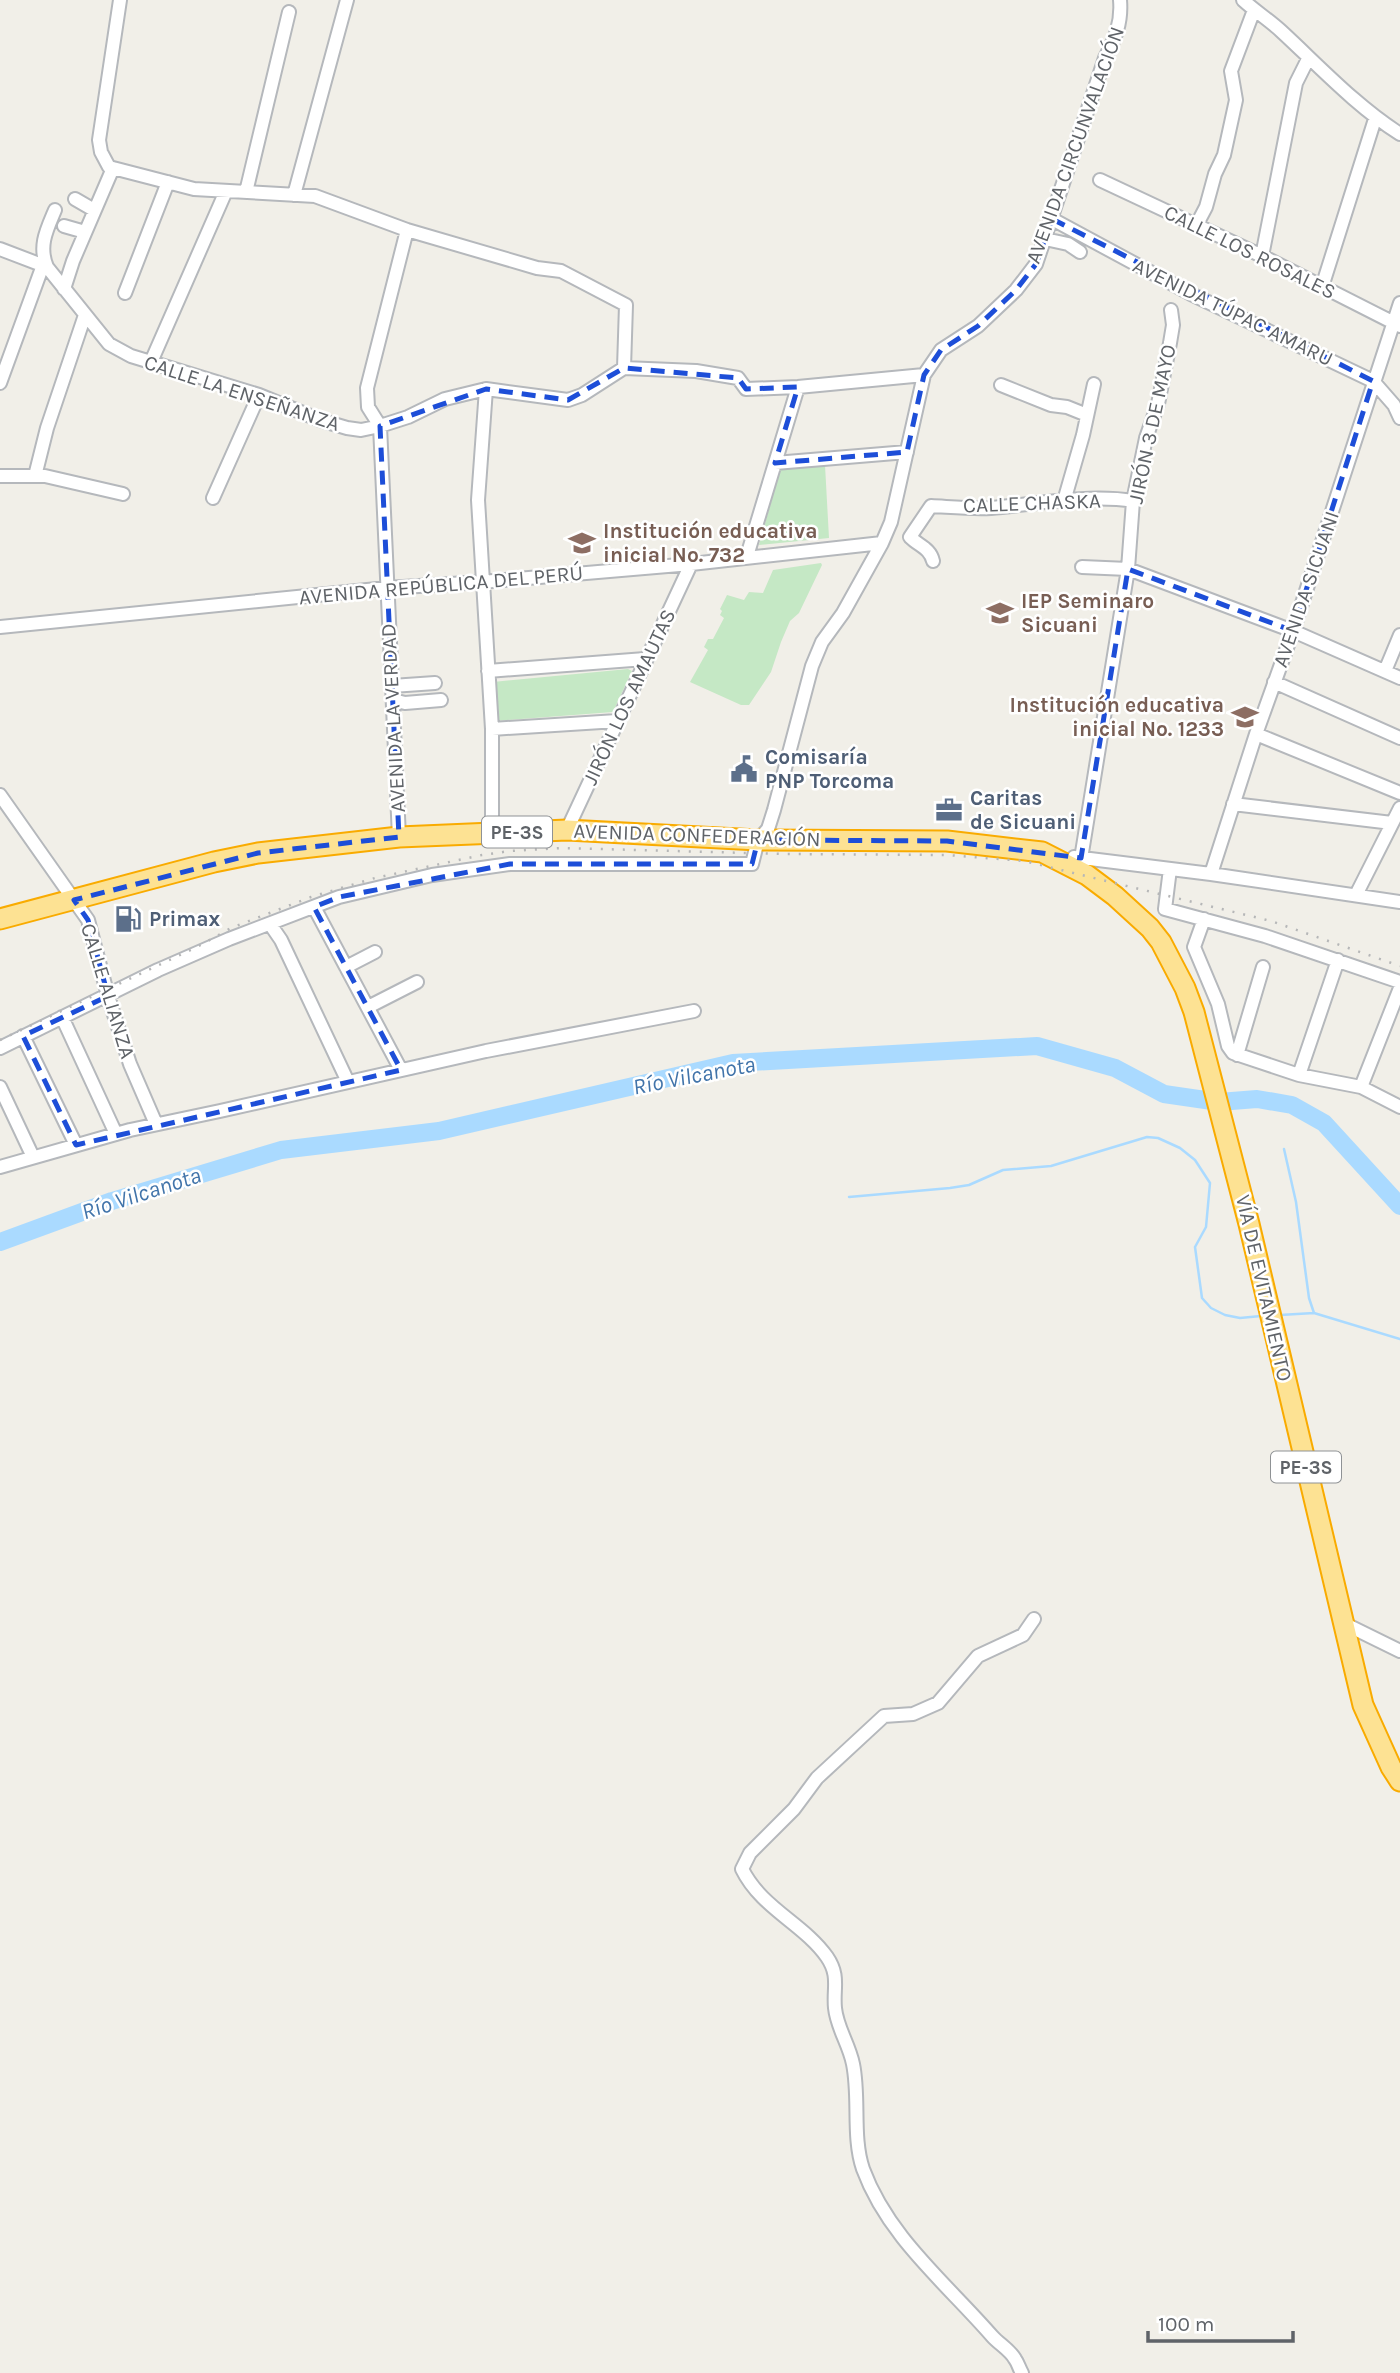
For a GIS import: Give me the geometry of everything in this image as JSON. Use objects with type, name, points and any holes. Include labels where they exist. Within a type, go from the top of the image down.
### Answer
[{"type":"highway","name":"AVENIDA CONFEDERACIÓN","points":[[0,919],[172,872],[257,853],[399,837],[567,830],[758,840],[947,841],[1042,852]]},
{"type":"highway","name":"VÍA DE EVITAMIENTO","points":[[1042,852],[1080,864],[1150,928],[1161,942],[1185,988],[1259,1262],[1363,1705],[1400,1781]]},
{"type":"street","points":[[120,0],[99,140],[108,167],[194,189],[315,197],[407,230],[537,268],[561,271],[626,305],[624,368],[696,371],[738,378],[746,389],[924,375]]},
{"type":"street","points":[[294,195],[347,0]]},
{"type":"street","name":"AVENIDA CIRCUNVALACIÓN","points":[[314,906],[339,897],[432,875],[510,864],[752,864],[758,840],[768,829],[812,666],[822,642],[843,613],[891,523],[924,375],[941,349],[978,326],[1016,290],[1036,264],[1105,58],[1116,38],[1121,14],[1119,0]]},
{"type":"street","points":[[1243,0],[1280,29],[1308,59],[1330,75],[1375,118],[1400,134]]},
{"type":"street","points":[[1196,226],[1206,207],[1215,174],[1224,155],[1236,100],[1231,71],[1254,10]]},
{"type":"street","points":[[246,192],[289,12]]},
{"type":"street","points":[[1262,256],[1296,83],[1308,59]]},
{"type":"street","points":[[1322,287],[1375,118]]},
{"type":"street","points":[[64,289],[68,256],[85,232],[113,168]]},
{"type":"street","name":"CALLE LOS ROSALES","points":[[1100,180],[1262,256],[1397,325]]},
{"type":"street","points":[[125,293],[167,182]]},
{"type":"street","points":[[151,362],[226,191]]},
{"type":"street","points":[[75,198],[94,210]]},
{"type":"street","points":[[0,383],[45,266],[38,241],[55,210]]},
{"type":"street","name":"AVENIDA TÚPAC AMARU","points":[[1052,219],[1191,294],[1373,381],[1394,405],[1400,418]]},
{"type":"street","points":[[64,226],[85,232]]},
{"type":"street","name":"AVENIDA LA VERDAD","points":[[399,837],[380,426],[368,407],[367,388],[407,230]]},
{"type":"street","points":[[1045,239],[1068,244],[1080,252]]},
{"type":"street","points":[[0,249],[45,266]]},
{"type":"street","name":"CALLE LA ENSEÑANZA","points":[[45,266],[109,344],[131,356],[258,395],[347,428],[380,426],[445,399],[486,389],[568,400],[582,395],[624,368]]},
{"type":"street","name":"AVENIDA SICUANI","points":[[1211,874],[1373,381],[1397,325],[1400,303]]},
{"type":"street","name":"JIRÓN 3 DE MAYO","points":[[1080,864],[1128,569],[1133,501],[1168,355],[1173,325],[1171,310]]},
{"type":"street","points":[[35,476],[47,428],[85,315]]},
{"type":"street","points":[[1064,501],[1094,384]]},
{"type":"street","points":[[1001,385],[1051,405],[1067,407],[1087,415]]},
{"type":"street","points":[[747,556],[797,387]]},
{"type":"street","points":[[486,389],[478,499],[492,729],[492,832]]},
{"type":"street","points":[[213,498],[258,395]]},
{"type":"street","points":[[775,463],[907,452]]},
{"type":"street","points":[[0,476],[45,476],[123,494]]},
{"type":"street","name":"CALLE CHASKA","points":[[933,561],[932,554],[910,537],[931,506],[987,508],[1064,501],[1133,501]]},
{"type":"street","name":"AVENIDA REPÚBLICA DEL PERÚ","points":[[0,627],[387,588],[691,564],[882,543]]},
{"type":"street","name":"JIRÓN LOS AMAUTAS","points":[[567,830],[691,564]]},
{"type":"street","points":[[1082,567],[1128,569],[1293,631],[1400,678]]},
{"type":"street","points":[[1385,671],[1400,635]]},
{"type":"street","points":[[488,671],[645,659]]},
{"type":"street","points":[[1274,682],[1400,738]]},
{"type":"street","points":[[392,686],[435,683]]},
{"type":"street","points":[[393,700],[405,703],[441,700]]},
{"type":"street","points":[[492,729],[617,721]]},
{"type":"street","points":[[1256,734],[1400,793]]},
{"type":"street","name":"CALLE ALIANZA","points":[[0,795],[88,920],[130,1064],[156,1124]]},
{"type":"street","points":[[1233,804],[1392,823]]},
{"type":"street","points":[[1356,895],[1400,808]]},
{"type":"street","points":[[1080,864],[1170,869],[1400,902]]},
{"type":"street","points":[[1150,928],[1165,909],[1170,869]]},
{"type":"street","points":[[0,1048],[158,970],[314,906],[401,1070]]},
{"type":"street","points":[[1165,909],[1265,936],[1400,982]]},
{"type":"street","points":[[1204,919],[1194,947],[1218,1004],[1227,1046],[1237,1055],[1299,1076],[1360,1087],[1400,1107]]},
{"type":"street","points":[[270,924],[281,940],[348,1082]]},
{"type":"street","points":[[346,967],[375,952]]},
{"type":"street","points":[[1299,1076],[1338,960]]},
{"type":"street","points":[[1237,1055],[1263,967]]},
{"type":"street","points":[[368,1007],[417,982]]},
{"type":"street","points":[[1360,1087],[1400,988]]},
{"type":"street","points":[[0,1167],[156,1124],[603,1027],[694,1011]]},
{"type":"street","points":[[62,1017],[116,1134]]},
{"type":"street","points":[[23,1036],[76,1145]]},
{"type":"street","points":[[0,1087],[33,1157]]},
{"type":"street","points":[[1022,2373],[1014,2358],[903,2239],[881,2207],[863,2168],[858,2143],[858,2108],[853,2063],[837,2020],[836,1979],[827,1958],[756,1890],[743,1869],[750,1853],[794,1808],[817,1778],[884,1716],[913,1714],[938,1703],[978,1656],[1023,1635],[1034,1619]]},
{"type":"street","points":[[1343,1623],[1400,1651]]},
{"type":"highlighted area","points":[[1052,219],[1373,381],[1293,631],[1128,569],[1081,858],[947,841],[758,840],[752,864],[510,864],[339,897],[314,907],[401,1070],[76,1145],[23,1036],[108,996],[88,920],[74,900],[258,853],[399,837],[380,426],[486,389],[568,400],[624,368],[738,378],[746,389],[798,387],[775,463],[907,452],[924,375],[941,350],[978,326],[1016,290],[1036,264]]},
{"type":"green space","points":[[825,465],[829,538],[759,545],[780,470]]},
{"type":"green space","points":[[821,563],[799,613],[790,621],[771,672],[749,705],[741,705],[690,682],[708,650],[704,647],[708,639],[713,639],[724,618],[720,615],[720,609],[727,595],[744,600],[749,592],[763,593],[773,570]]},
{"type":"green space","points":[[628,669],[632,671],[613,712],[495,721],[493,682]]},
{"type":"waterway","name":"Río Vilcanota","points":[[0,1242],[112,1201],[281,1150],[439,1131],[733,1063],[1037,1046],[1115,1068],[1164,1094],[1219,1102],[1257,1099],[1292,1105],[1324,1123],[1400,1206]]},
{"type":"waterway","points":[[849,1197],[969,1185],[1003,1170],[1051,1166],[1147,1137],[1158,1138],[1180,1148],[1195,1160],[1210,1183],[1206,1227],[1195,1247],[1202,1298],[1211,1308],[1225,1315],[1240,1318],[1261,1316]]},
{"type":"waterway","points":[[1284,1149],[1296,1202],[1309,1298],[1314,1313]]},
{"type":"waterway","points":[[1280,1315],[1314,1313],[1400,1339]]},
{"type":"railway","points":[[0,1040],[197,947],[231,928],[311,897],[375,878],[482,855],[563,848],[947,855],[1024,861],[1271,921],[1400,966]]},
{"type":"place","name":"Institución educativa inicial No. 732","points":[[582,543]]},
{"type":"place","name":"IEP Seminaro Sicuani","points":[[1000,613]]},
{"type":"place","name":"Institución educativa inicial No. 1233","points":[[1245,717]]},
{"type":"place","name":"Comisaría PNP Torcoma","points":[[744,769]]},
{"type":"place","name":"Caritas de Sicuani","points":[[949,810]]},
{"type":"place","name":"Primax","points":[[128,919]]}]
